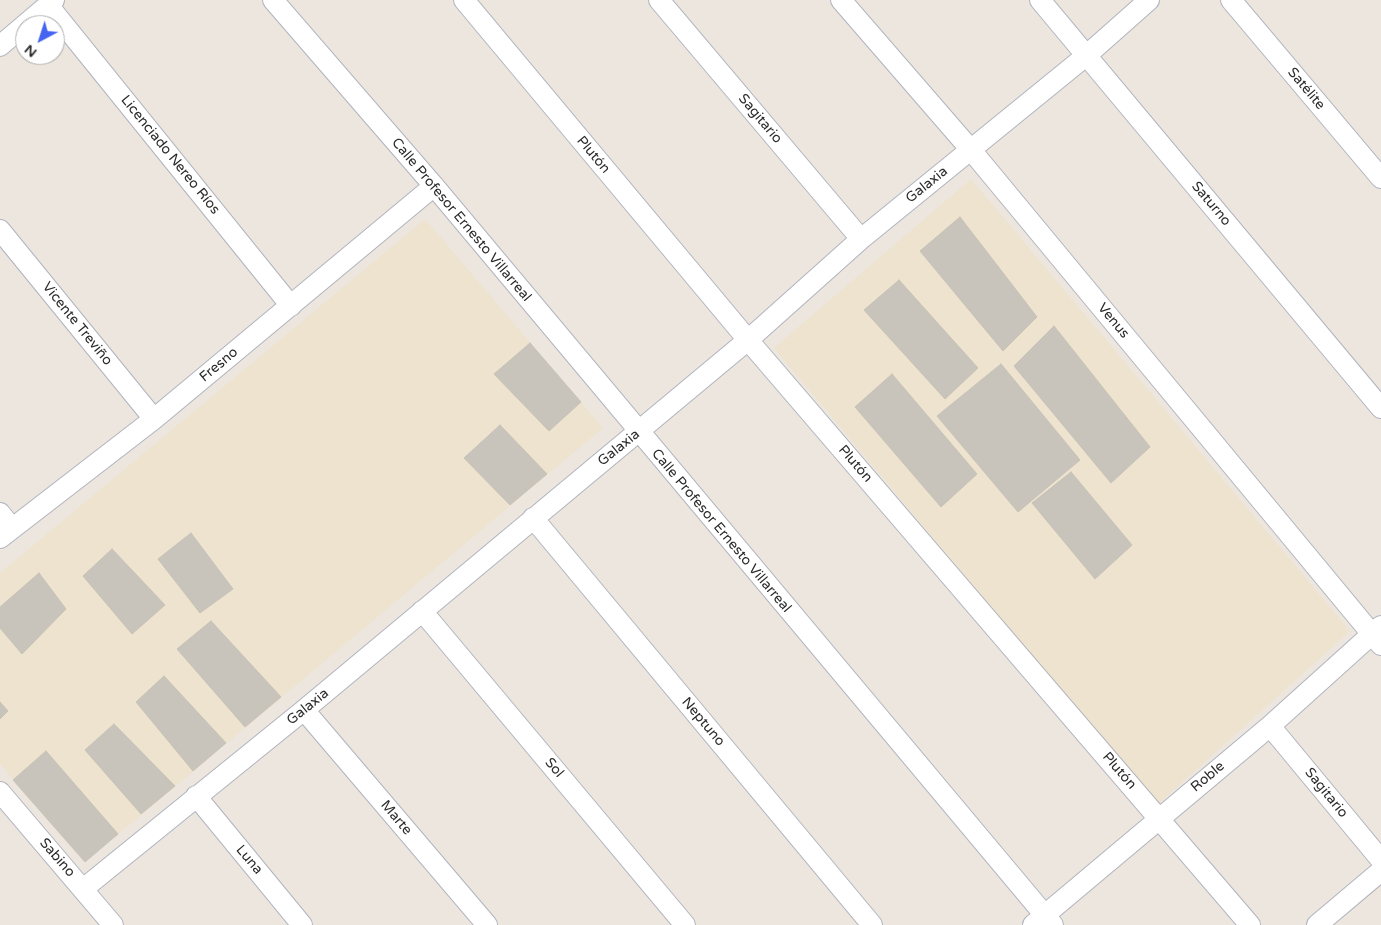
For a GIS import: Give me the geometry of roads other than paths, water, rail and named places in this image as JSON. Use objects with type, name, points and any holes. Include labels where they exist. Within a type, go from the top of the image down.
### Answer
[{"type":"street","name":"Calle Profesor Ernesto Villarreal","points":[[273,0],[434,186],[1044,922]]},
{"type":"street","name":"Plutón","points":[[464,0],[748,340],[1250,925]]},
{"type":"street","name":"Sagitario","points":[[660,0],[861,238]]},
{"type":"street","name":"Venus","points":[[841,0],[971,150],[1378,635]]},
{"type":"street","name":"Saturno","points":[[1040,0],[1381,408]]},
{"type":"street","name":"Galaxia","points":[[83,889],[304,710],[638,432],[748,340],[861,238],[1087,55],[1149,0]]},
{"type":"street","name":"Satélite","points":[[1231,0],[1381,178]]},
{"type":"street","points":[[0,46],[52,3]]},
{"type":"street","name":"Licenciado Nereo Ríos","points":[[52,3],[290,306]]},
{"type":"street","name":"Fresno","points":[[4,527],[154,419],[434,186]]},
{"type":"street","name":"Vicente Treviño","points":[[0,230],[154,419]]},
{"type":"street","name":"Neptuno","points":[[533,518],[872,925]]},
{"type":"street","name":"Sol","points":[[422,611],[685,925]]},
{"type":"street","name":"Roble","points":[[1044,922],[1160,818],[1378,635]]},
{"type":"street","name":"Marte","points":[[304,710],[487,925]]},
{"type":"street","name":"Sagitario","points":[[1270,726],[1381,860]]},
{"type":"street","name":"Sabino","points":[[0,792],[113,925]]},
{"type":"street","name":"Luna","points":[[196,796],[302,925]]},
{"type":"street","points":[[1317,925],[1381,871]]}]
